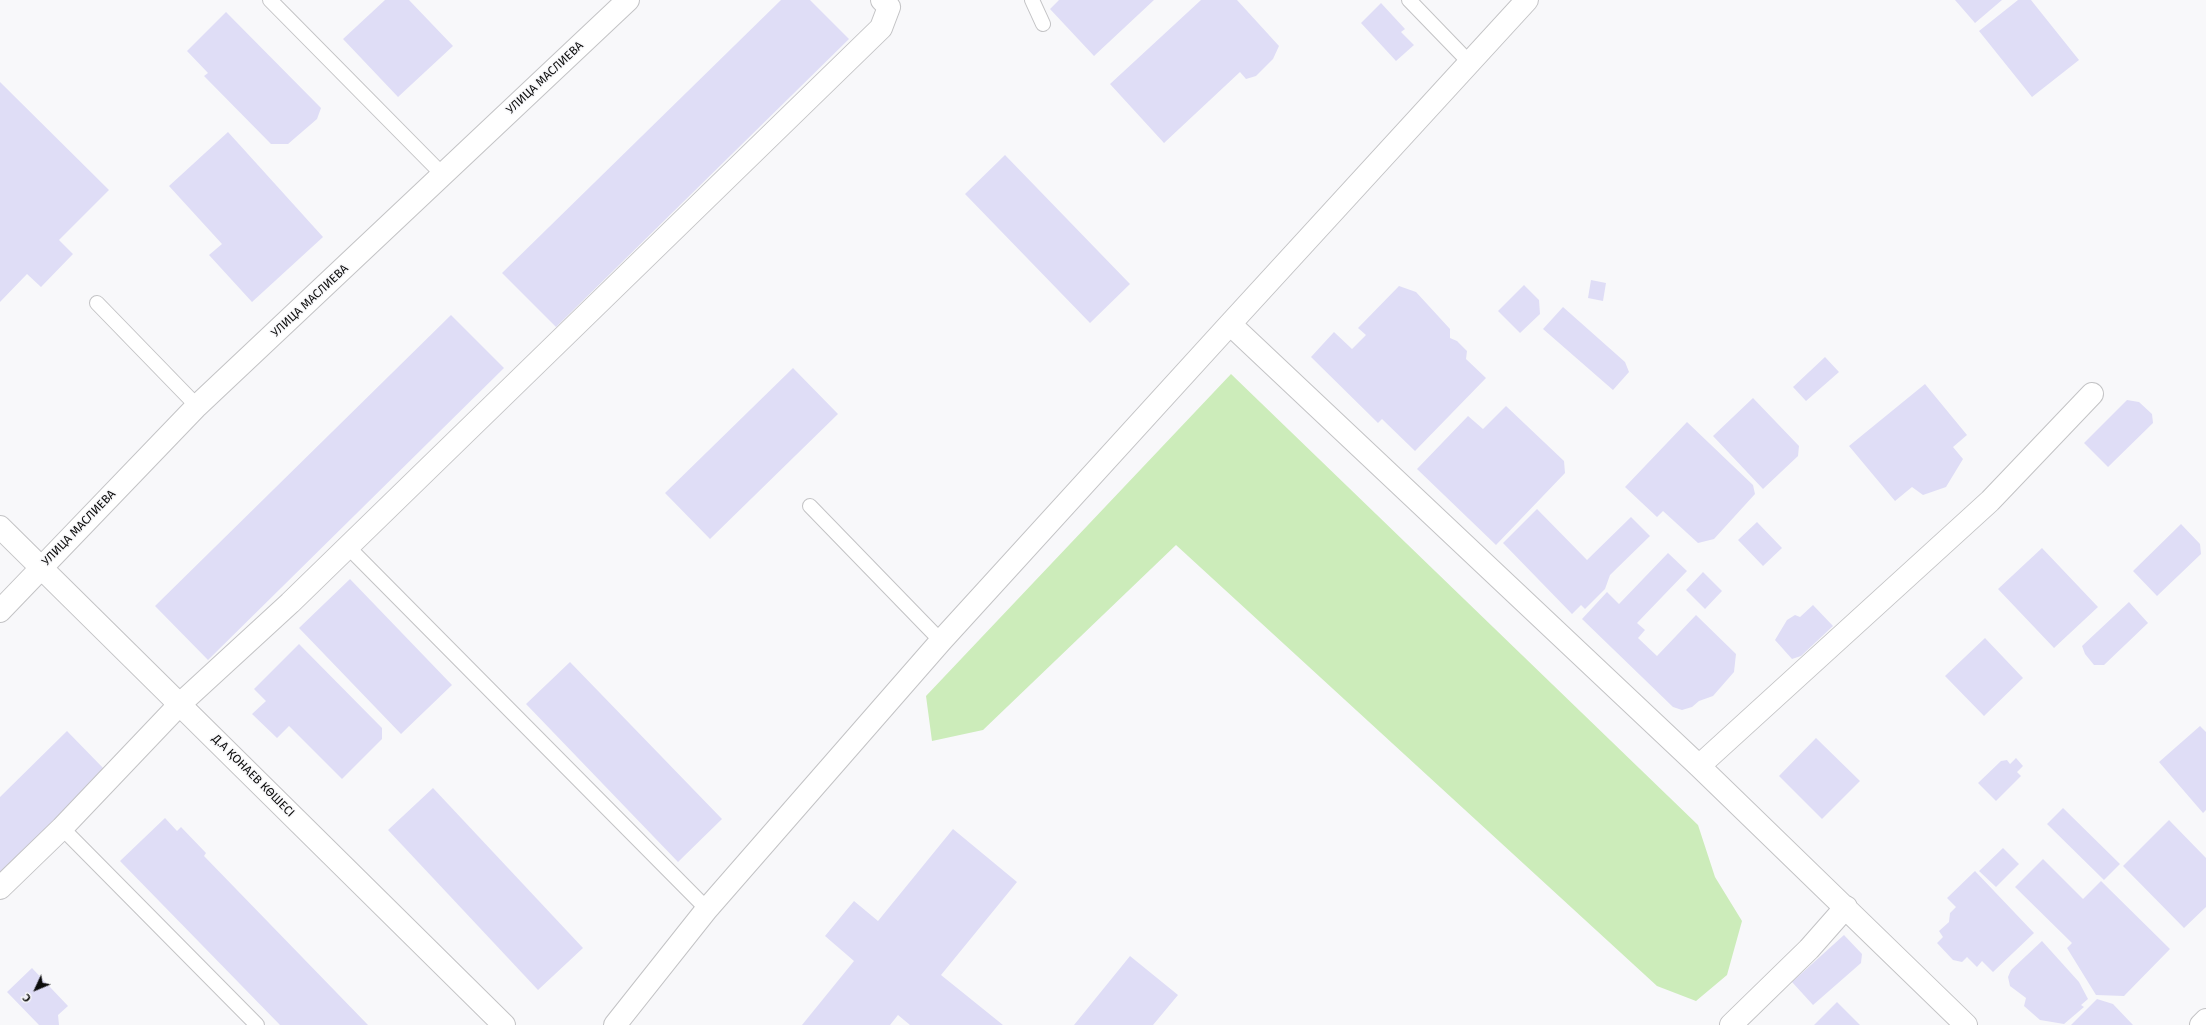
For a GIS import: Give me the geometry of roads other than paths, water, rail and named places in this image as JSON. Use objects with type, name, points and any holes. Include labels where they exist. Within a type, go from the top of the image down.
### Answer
[{"type":"street","name":"УЛИЦА МАСЛИЕВА","points":[[0,611],[41,566],[197,406],[628,0]]},
{"type":"street","points":[[0,888],[62,828],[180,704],[290,603],[880,28],[888,7],[882,0]]},
{"type":"street","points":[[616,1025],[707,909],[941,641],[1527,0]]},
{"type":"street","points":[[1230,324],[1699,766],[1966,1025]]},
{"type":"street","points":[[1699,766],[1990,501],[2092,394]]},
{"type":"street","name":"Д.А ҚОНАЕВ КӨШЕСІ","points":[[0,527],[504,1025]]},
{"type":"street","points":[[1731,1025],[1809,949],[1846,907]]},
{"type":"street","points":[[2201,1025],[2206,1020]]},
{"type":"lane","points":[[270,0],[443,175]]},
{"type":"lane","points":[[1032,0],[1044,24]]},
{"type":"lane","points":[[1409,0],[1470,62]]},
{"type":"lane","points":[[97,303],[197,406]]},
{"type":"lane","points":[[810,506],[941,641]]},
{"type":"lane","points":[[347,546],[707,909]]},
{"type":"lane","points":[[62,828],[257,1025]]}]
